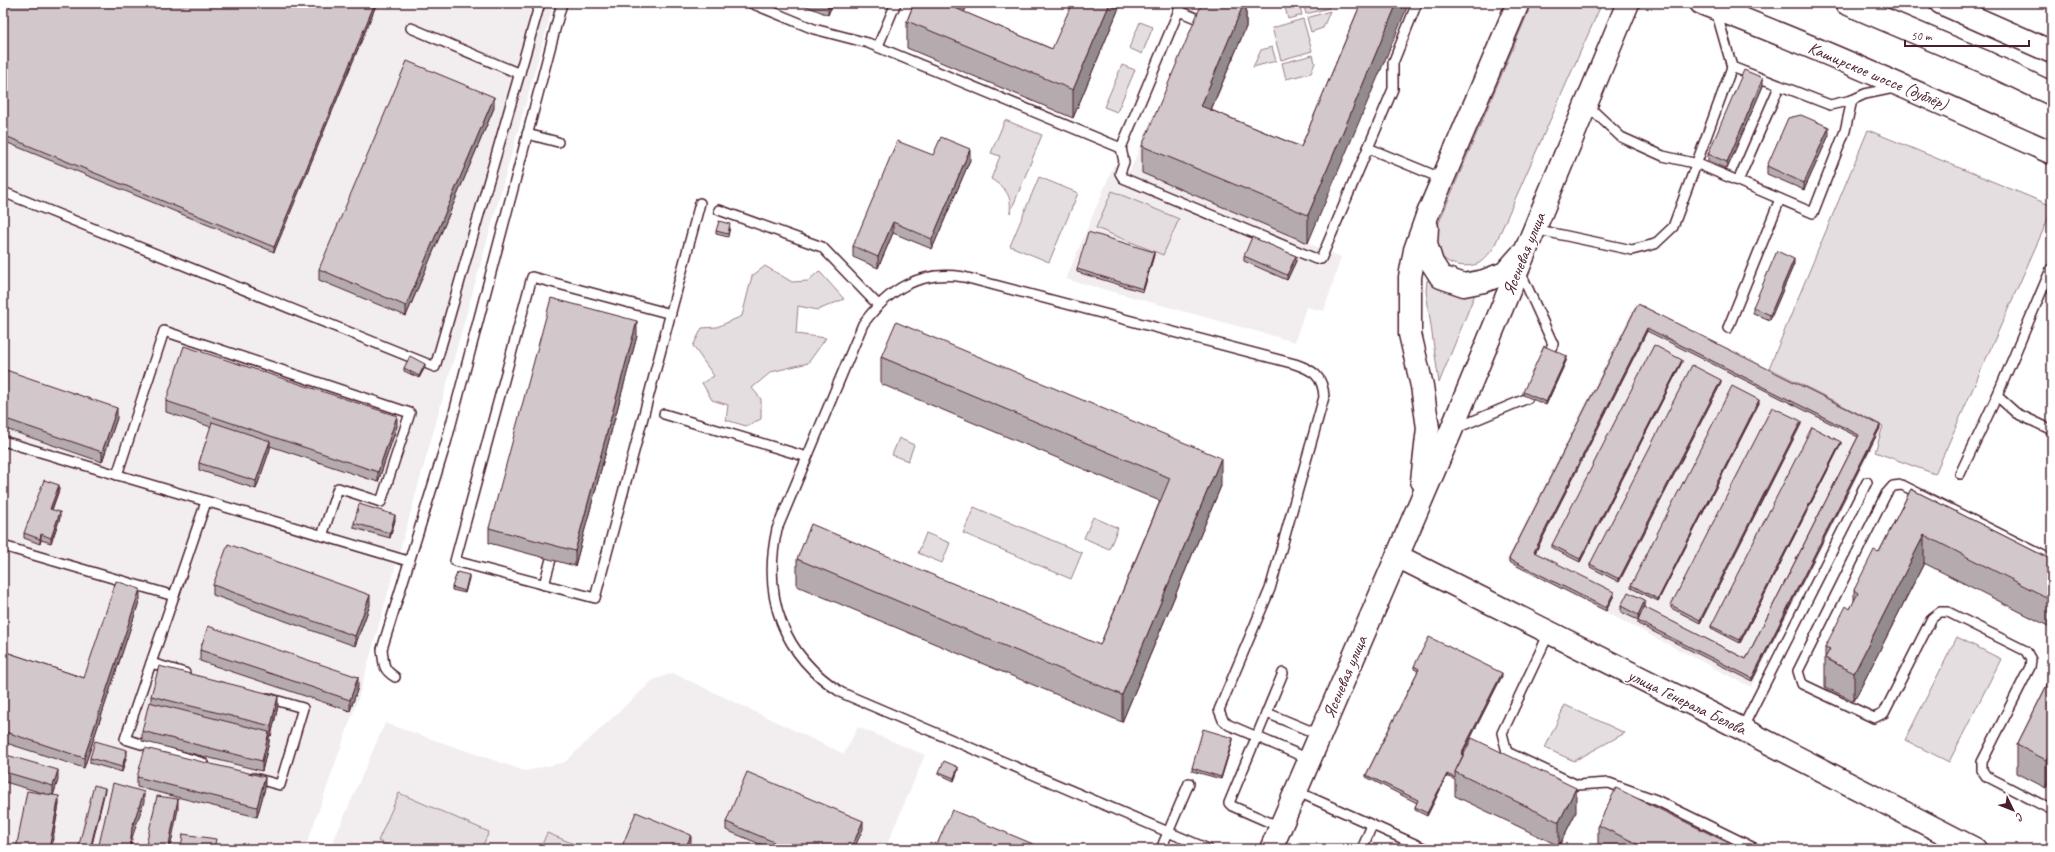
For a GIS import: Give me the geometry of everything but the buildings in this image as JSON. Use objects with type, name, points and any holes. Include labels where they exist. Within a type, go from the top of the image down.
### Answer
[{"type":"main road","name":"Ясеневая улица","points":[[1419,504],[1428,428],[1422,386],[1410,334],[1410,277],[1415,250],[1427,216],[1518,3]]},
{"type":"main road","name":"Ясеневая улица","points":[[1270,849],[1451,431],[1628,3]]},
{"type":"main road","points":[[1846,3],[1985,62],[2052,94]]},
{"type":"main road","points":[[1941,3],[2052,52]]},
{"type":"main road","name":"Каширское шоссе (дублёр)","points":[[1708,6],[1903,86],[2052,153]]},
{"type":"main road","points":[[1427,216],[1426,244],[1432,263],[1441,277],[1464,285],[1484,281],[1505,273],[1526,248]]},
{"type":"main road","name":"улица Генерала Белова","points":[[1397,556],[1742,729],[1975,849]]},
{"type":"lane","points":[[3,192],[435,367],[540,3]]},
{"type":"lane","points":[[395,677],[387,672],[384,667],[382,649],[408,561],[446,444],[562,3]]},
{"type":"lane","points":[[751,3],[814,29],[878,46],[1121,148]]},
{"type":"lane","points":[[878,46],[896,3]]},
{"type":"lane","points":[[1205,22],[1180,7],[1121,148],[1124,158],[1120,173],[1122,178],[1319,260],[1322,258],[1393,89],[1393,63],[1417,3]]},
{"type":"lane","points":[[1451,431],[1528,398],[1553,344],[1526,248],[1632,250],[1654,244],[1673,227],[1698,164],[1732,67],[1708,6]]},
{"type":"lane","points":[[411,28],[520,74]]},
{"type":"lane","points":[[1732,67],[1778,87],[1830,105],[1852,100],[1865,94],[1903,86]]},
{"type":"lane","points":[[1738,181],[1778,87]]},
{"type":"lane","points":[[1586,104],[1621,137],[1663,156],[1698,164],[1813,213],[1845,131],[1852,100]]},
{"type":"lane","points":[[527,134],[558,142]]},
{"type":"lane","points":[[1368,148],[1443,179]]},
{"type":"lane","points":[[1728,328],[1780,199]]},
{"type":"lane","points":[[671,314],[532,277],[455,561],[595,598],[671,314],[700,203]]},
{"type":"lane","points":[[719,210],[822,247],[878,305]]},
{"type":"lane","points":[[1960,474],[1997,396],[2052,269]]},
{"type":"lane","points":[[1208,849],[856,700],[830,685],[811,669],[794,648],[782,624],[776,605],[771,578],[774,545],[778,529],[863,324],[878,305],[892,292],[916,280],[938,276],[964,277],[1289,363],[1315,373],[1322,384],[1324,397],[1280,557],[1263,607],[1219,710],[1223,720],[1230,725],[1309,759]]},
{"type":"lane","points":[[117,475],[164,331],[410,413],[380,502],[338,488],[322,536]]},
{"type":"lane","points":[[1997,396],[2016,413],[2052,430]]},
{"type":"lane","points":[[664,414],[807,457]]},
{"type":"lane","points":[[3,441],[408,561]]},
{"type":"lane","points":[[1742,729],[1867,482]]},
{"type":"lane","points":[[2052,560],[1902,485],[1893,486],[1886,494],[1798,671],[1802,684],[1874,718],[1884,713],[1932,618],[1940,612],[1948,612],[2026,651],[2031,660],[2030,667],[1982,762],[1982,770],[1986,776],[2052,810]]},
{"type":"lane","points":[[206,502],[125,740],[214,766]]},
{"type":"lane","points":[[3,546],[174,596]]},
{"type":"lane","points":[[544,585],[551,559]]},
{"type":"lane","points":[[1549,633],[1502,733],[1507,752],[1577,785],[1609,783],[1656,800],[1756,849]]},
{"type":"lane","points":[[151,663],[196,677]]},
{"type":"lane","points":[[1280,827],[1230,806],[1228,803],[1283,673]]},
{"type":"lane","points":[[243,774],[280,785],[302,708],[257,695]]},
{"type":"lane","points":[[1267,713],[1320,735]]},
{"type":"lane","points":[[1161,849],[1189,782]]},
{"type":"lane","points":[[1296,790],[1426,849]]},
{"type":"lane","points":[[1362,849],[1372,825]]},
{"type":"shaded area","points":[[3,3],[554,3],[359,696],[305,849],[3,849]]},
{"type":"shaded area","points":[[1284,3],[1299,3],[1302,15],[1288,19]]},
{"type":"shaded area","points":[[1303,3],[1327,3],[1329,8],[1306,14]]},
{"type":"shaded area","points":[[1532,3],[1602,3],[1493,249],[1477,264],[1465,266],[1452,264],[1442,257],[1439,252],[1436,241],[1437,227]]},
{"type":"shaded area","points":[[1330,11],[1323,28],[1311,32],[1307,18]]},
{"type":"shaded area","points":[[1303,19],[1312,51],[1281,60],[1272,28]]},
{"type":"shaded area","points":[[1140,22],[1153,27],[1142,54],[1129,48]]},
{"type":"shaded area","points":[[1272,47],[1276,61],[1253,67],[1261,50]]},
{"type":"shaded area","points":[[1313,55],[1315,63],[1311,73],[1286,79],[1282,63]]},
{"type":"shaded area","points":[[1122,65],[1135,70],[1117,112],[1104,107]]},
{"type":"shaded area","points":[[1154,113],[1165,117],[1152,150],[1318,220],[1308,243],[1341,257],[1324,311],[1306,307],[1295,342],[1066,279],[1114,165],[1130,171]]},
{"type":"shaded area","points":[[1005,120],[1042,135],[1010,213],[1009,196],[1000,185],[991,179],[1000,156],[991,153]]},
{"type":"shaded area","points":[[1868,130],[2052,206],[2052,210],[1935,474],[1875,452],[1883,426],[1769,368]]},
{"type":"shaded area","points":[[1039,177],[1078,193],[1049,262],[1010,246]]},
{"type":"shaded area","points":[[1112,191],[1179,219],[1163,255],[1096,228]]},
{"type":"shaded area","points":[[765,266],[792,282],[808,281],[819,271],[844,299],[818,310],[798,306],[796,334],[826,338],[808,363],[771,372],[752,388],[761,399],[761,419],[746,426],[726,420],[728,405],[712,400],[702,383],[714,376],[693,346],[702,328],[717,327],[742,316],[752,276]]},
{"type":"shaded area","points":[[1427,280],[1450,291],[1475,294],[1439,383],[1426,291]]},
{"type":"shaded area","points":[[1636,303],[1882,429],[1751,687],[1506,561]]},
{"type":"shaded area","points":[[899,438],[914,445],[908,461],[892,455]]},
{"type":"shaded area","points":[[974,507],[1082,553],[1071,579],[963,533]]},
{"type":"shaded area","points":[[1093,517],[1118,528],[1109,549],[1084,538]]},
{"type":"shaded area","points":[[926,533],[950,543],[942,563],[918,553]]},
{"type":"shaded area","points":[[1957,637],[2001,659],[1949,762],[1905,740]]},
{"type":"shaded area","points":[[673,673],[844,754],[858,727],[925,755],[885,849],[347,849],[333,842],[385,723],[525,771],[565,762],[653,680]]},
{"type":"shaded area","points":[[1565,705],[1625,733],[1574,761],[1545,748]]},
{"type":"shaded area","points":[[399,793],[489,832],[481,849],[397,849],[378,841]]},
{"type":"shaded area","points":[[547,833],[584,848],[584,849],[540,849]]}]
